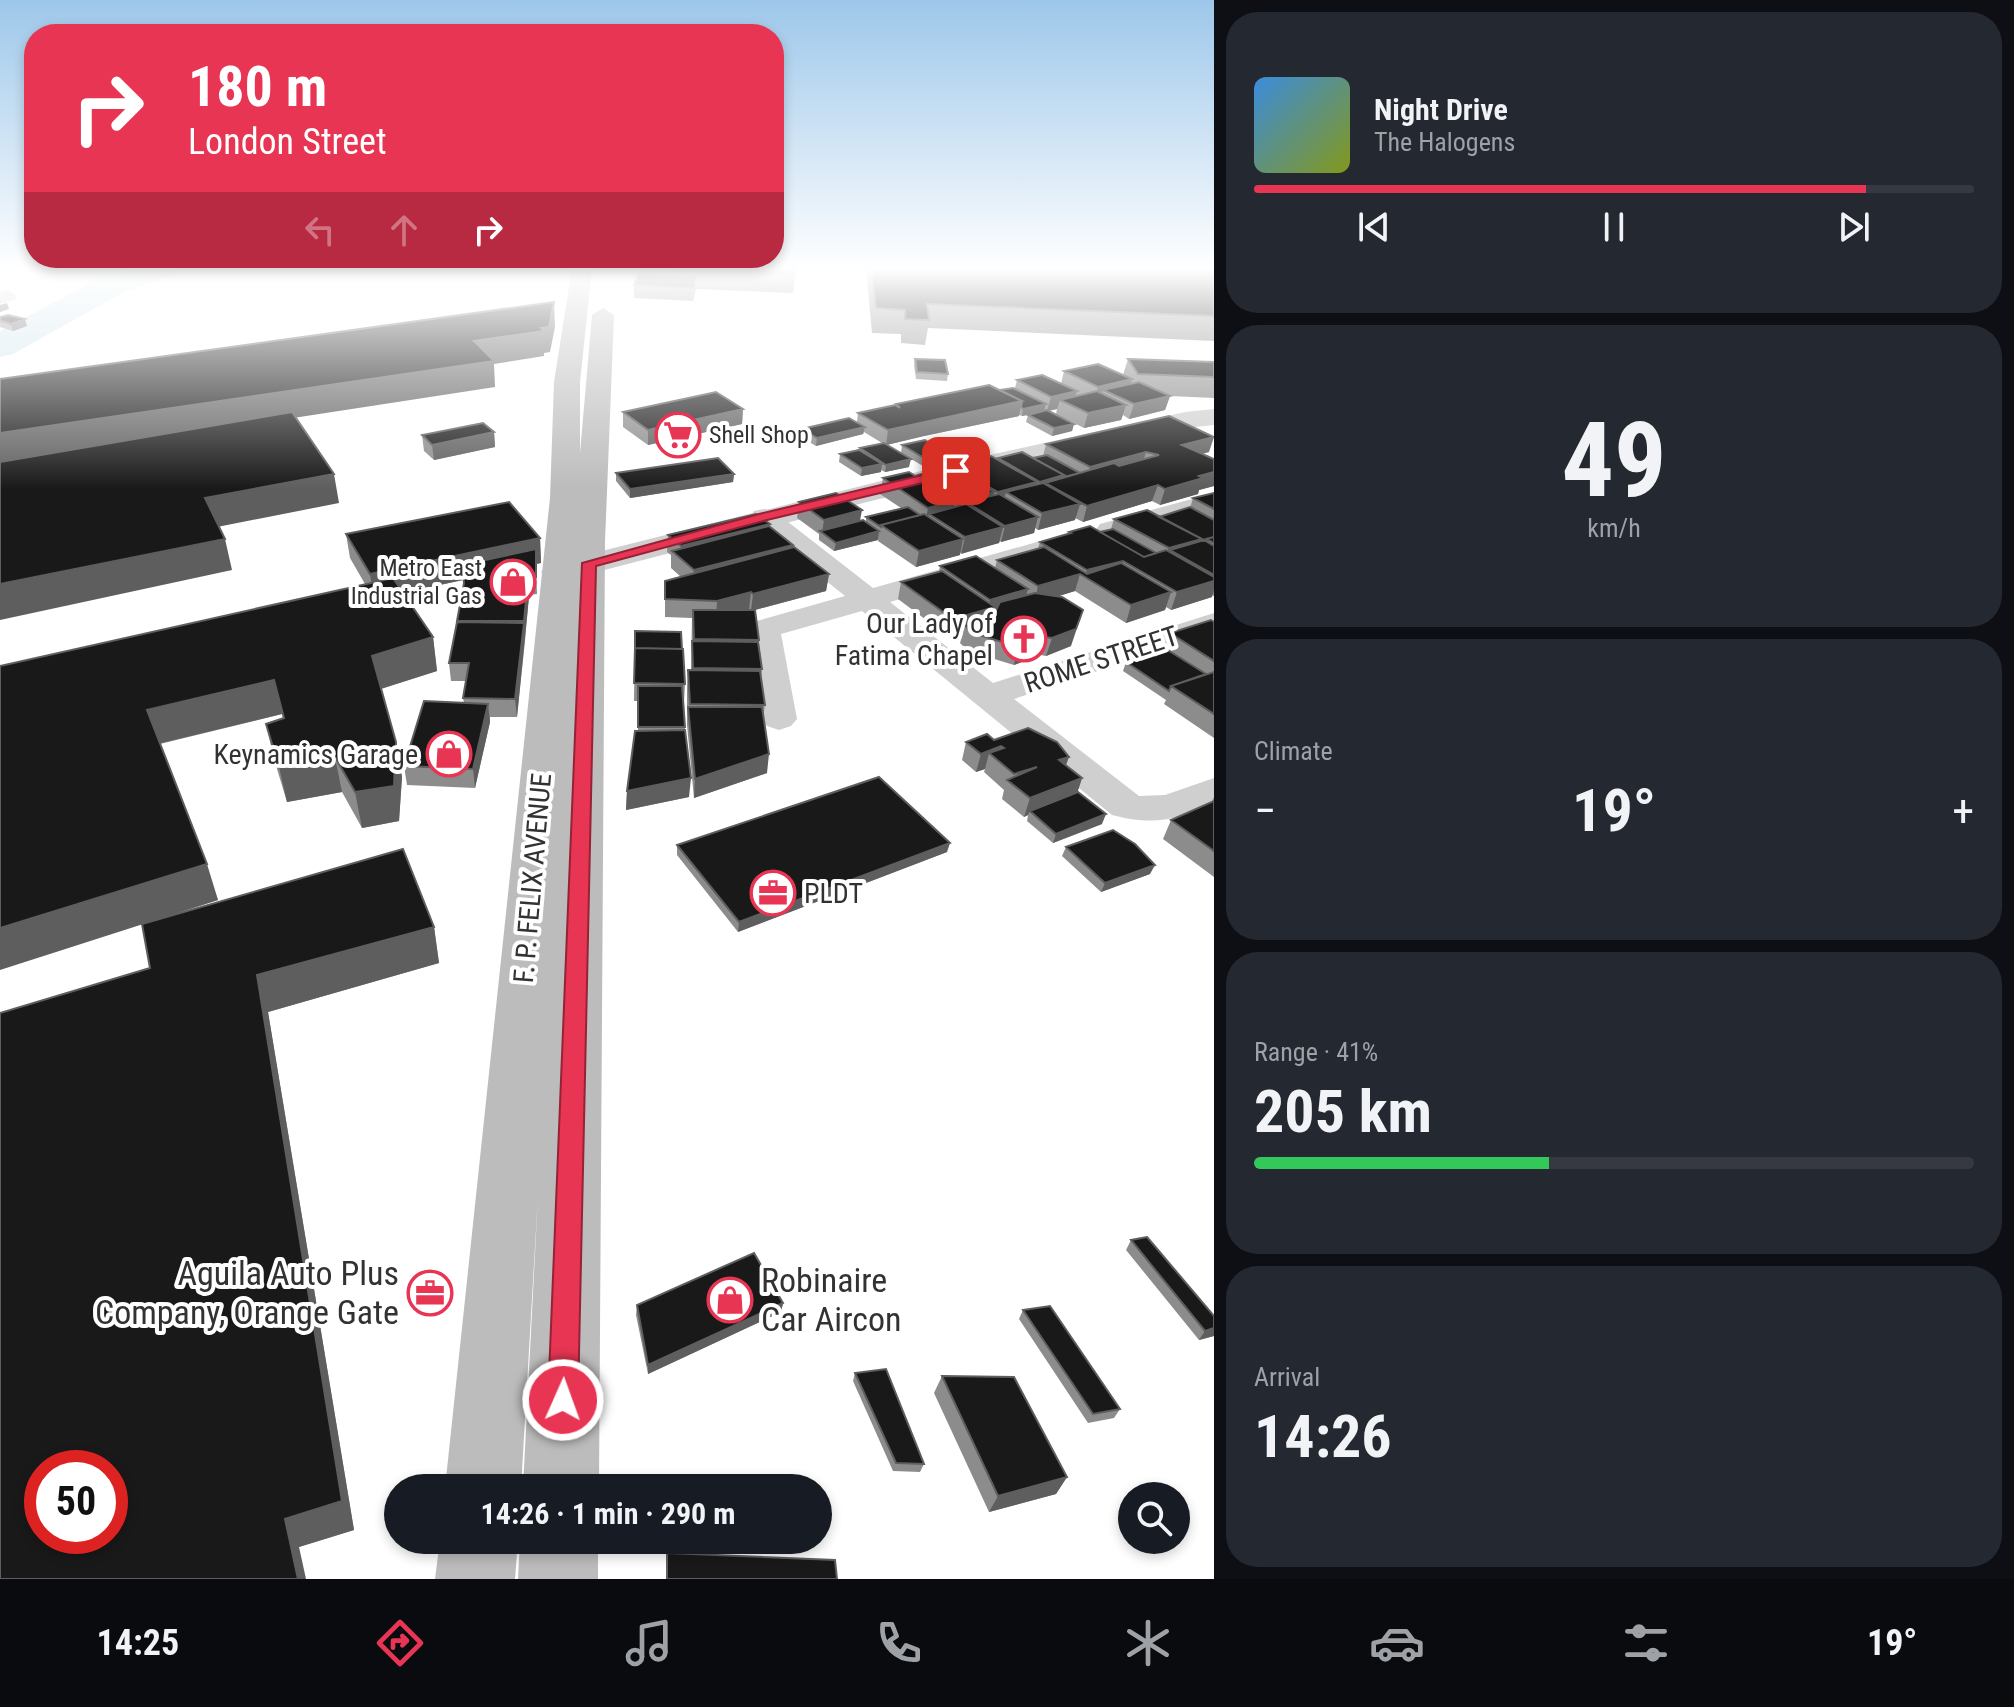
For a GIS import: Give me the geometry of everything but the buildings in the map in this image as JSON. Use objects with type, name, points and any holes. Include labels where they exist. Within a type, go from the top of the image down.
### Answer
[{"type":"main road","name":"F. P. FELIX AVENUE","points":[[572,342],[567,382],[565,498],[574,568]]},
{"type":"main road","name":"F. P. FELIX AVENUE","points":[[484,1474],[506,1227],[557,833],[574,568],[597,342]]},
{"type":"main road","name":"F. P. FELIX AVENUE","points":[[557,833],[568,1224],[561,1474]]},
{"type":"main road","points":[[506,1227],[568,1224]]},
{"type":"main road","points":[[475,1579],[478,1554]]},
{"type":"main road","points":[[558,1579],[559,1554]]},
{"type":"street","points":[[574,568],[764,517],[1106,437],[1214,417]]},
{"type":"street","points":[[779,719],[764,631],[773,625],[1214,501]]},
{"type":"street","points":[[764,517],[1126,806],[1142,812],[1159,812],[1214,790]]},
{"type":"street","name":"ROME STREET","points":[[987,696],[1214,622]]},
{"type":"waterway","points":[[0,346],[8,342]]},
{"type":"place","name":"Shell Shop","points":[[678,435]]},
{"type":"place","name":"Metro East Industrial Gas","points":[[513,582]]},
{"type":"place","name":"Our Lady of Fatima Chapel","points":[[1024,639]]},
{"type":"place","name":"Keynamics Garage","points":[[449,754]]},
{"type":"place","name":"PLDT","points":[[773,893]]},
{"type":"place","name":"Aguila Auto Plus Company, Orange Gate","points":[[430,1293]]},
{"type":"place","name":"Robinaire Car Aircon","points":[[730,1300]]},
{"type":"route","points":[[563,1400],[589,563],[956,471]]}]
